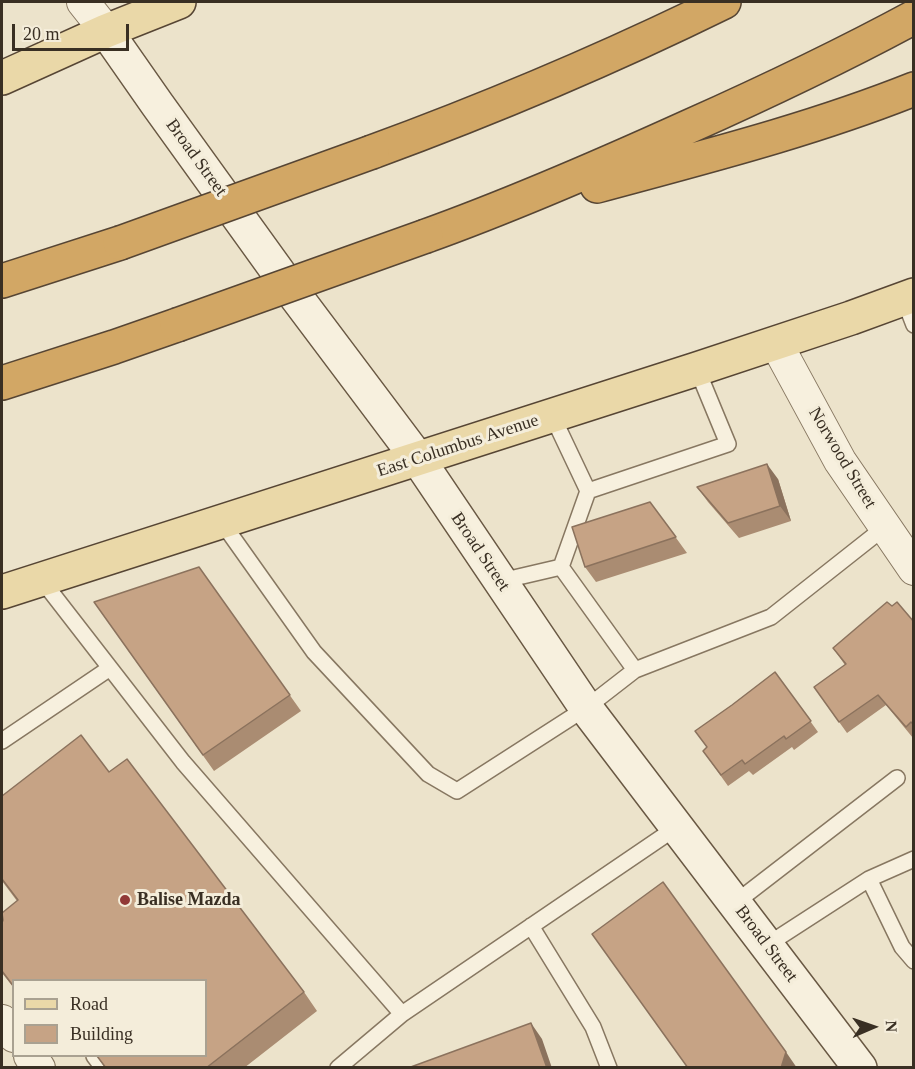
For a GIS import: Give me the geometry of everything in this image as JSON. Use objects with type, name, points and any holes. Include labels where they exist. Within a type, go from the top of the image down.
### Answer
[{"type":"highway","points":[[2,281],[120,243],[414,137],[557,78],[724,2]]},
{"type":"highway","points":[[2,383],[177,325],[476,218],[618,159],[757,96],[914,17]]},
{"type":"highway","points":[[476,218],[750,145],[824,123],[914,89]]},
{"type":"main road","points":[[2,78],[106,31],[179,2]]},
{"type":"main road","name":"Broad Street","points":[[106,31],[291,290],[418,459],[586,708],[860,1068]]},
{"type":"main road","name":"East Columbus Avenue","points":[[2,592],[776,343],[910,306]]},
{"type":"street","points":[[83,2],[106,31]]},
{"type":"street","name":"Norwood Street","points":[[776,343],[840,461],[914,569]]},
{"type":"street","points":[[2,1021],[12,1034]]},
{"type":"lane","points":[[588,491],[728,444],[697,369]]},
{"type":"lane","points":[[552,415],[588,491],[561,567]]},
{"type":"lane","points":[[221,521],[314,652],[428,774],[457,791],[586,708],[635,670],[771,617],[885,527]]},
{"type":"lane","points":[[561,567],[635,670]]},
{"type":"lane","points":[[501,581],[561,567]]},
{"type":"lane","points":[[41,579],[183,762],[402,1014]]},
{"type":"lane","points":[[2,741],[110,668]]},
{"type":"lane","points":[[735,903],[897,778]]},
{"type":"lane","points":[[338,1068],[402,1014],[677,827]]},
{"type":"lane","points":[[767,945],[869,879],[914,859]]},
{"type":"lane","points":[[869,879],[902,947],[914,961]]},
{"type":"lane","points":[[531,926],[593,1027],[609,1068]]},
{"type":"building","points":[[767,464],[780,506],[728,523],[697,487]]},
{"type":"building","points":[[650,502],[676,537],[585,567],[572,527]]},
{"type":"building","points":[[199,567],[290,695],[203,755],[94,602]]},
{"type":"building","points":[[887,602],[892,606],[897,602],[914,622],[914,725],[911,722],[906,727],[878,695],[839,722],[814,687],[846,664],[833,648]]},
{"type":"building","points":[[775,672],[811,721],[786,739],[784,736],[745,764],[742,760],[721,775],[703,751],[707,747],[695,731]]},
{"type":"building","name":"Balise Mazda","points":[[81,735],[109,772],[127,759],[304,992],[206,1068],[106,1068],[98,1057],[207,1057],[207,979],[12,979],[12,984],[2,971],[2,913],[18,900],[2,879],[2,796]]},
{"type":"building","points":[[663,882],[786,1052],[781,1068],[688,1068],[592,934]]},
{"type":"building","points":[[531,1023],[547,1068],[408,1068]]},
{"type":"place","name":"Balise Mazda","points":[[125,900]]}]
